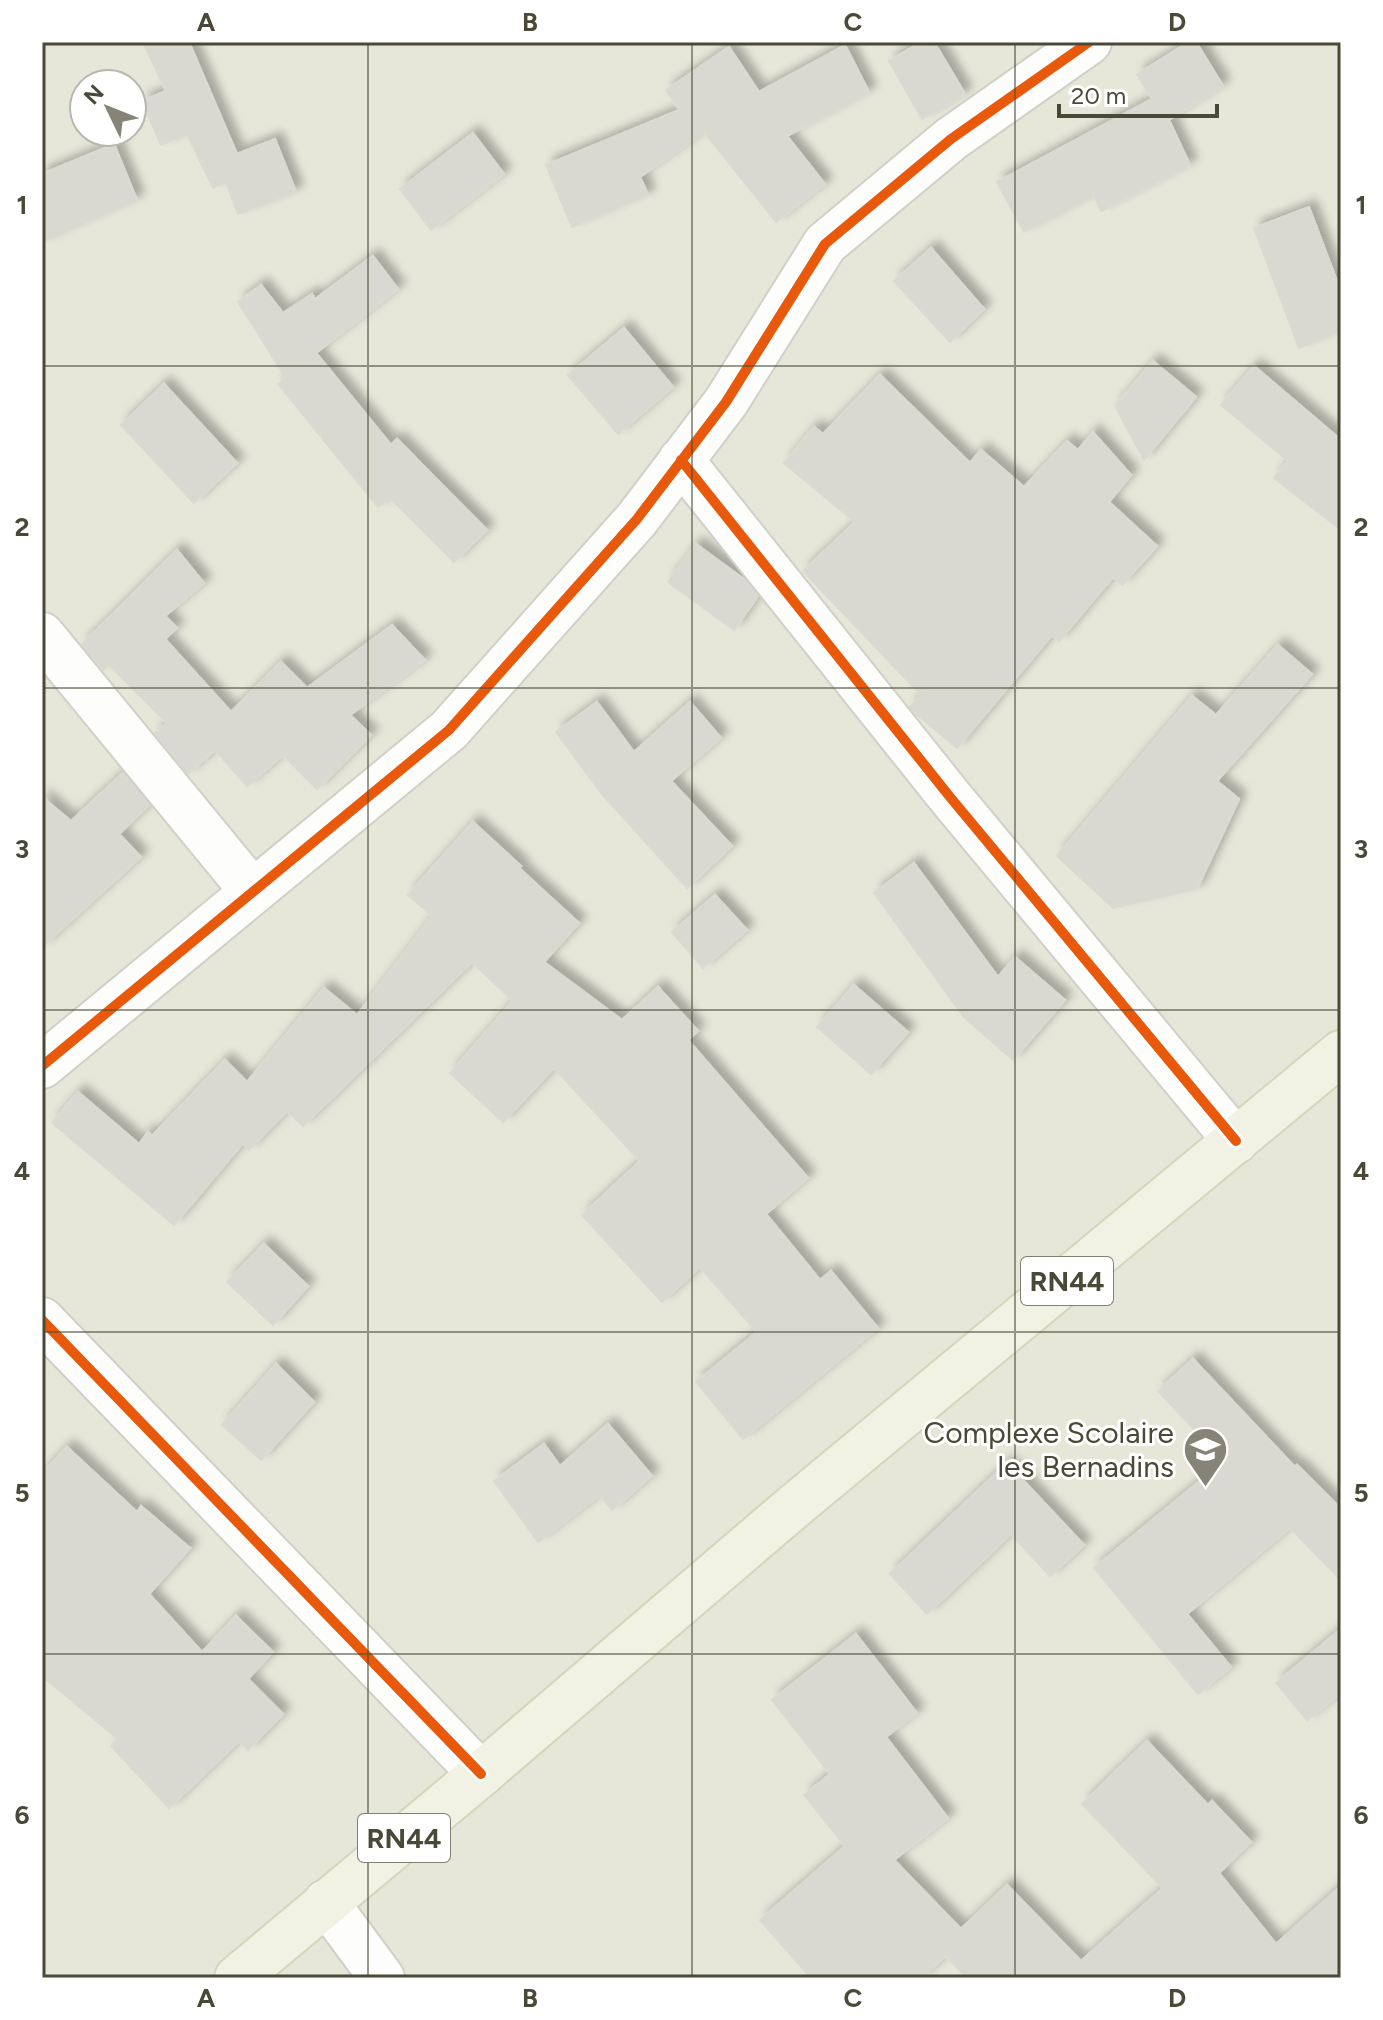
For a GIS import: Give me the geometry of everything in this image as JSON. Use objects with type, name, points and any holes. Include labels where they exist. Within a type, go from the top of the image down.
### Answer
[{"type":"main road","name":"RN44","points":[[237,1978],[792,1508],[1341,1053]]},
{"type":"street","points":[[42,1066],[449,730],[637,519],[726,402],[825,244],[951,139],[1089,42]]},
{"type":"street","points":[[681,460],[950,797],[1236,1141]]},
{"type":"street","points":[[42,635],[253,892]]},
{"type":"street","points":[[42,1320],[481,1774]]},
{"type":"street","points":[[326,1902],[382,1978]]},
{"type":"shaded area","points":[[42,42],[1341,42],[1341,1978],[42,1978]]},
{"type":"building","points":[[143,42],[189,42],[237,154],[275,139],[296,192],[238,214],[226,182],[213,188],[187,134],[161,145],[148,115],[148,98],[166,91]]},
{"type":"building","points":[[921,42],[934,42],[965,94],[922,119],[889,61]]},
{"type":"building","points":[[1189,42],[1196,42],[1223,86],[1169,120],[1190,165],[1101,211],[1094,195],[1024,232],[997,182],[1152,99],[1137,74]]},
{"type":"building","points":[[845,45],[869,92],[787,136],[825,184],[776,222],[704,132],[640,177],[648,195],[572,227],[546,165],[679,110],[666,90],[729,47],[759,92]]},
{"type":"building","points":[[473,133],[504,174],[431,230],[400,189]]},
{"type":"building","points":[[104,148],[116,148],[137,200],[42,242],[42,174]]},
{"type":"building","points":[[1309,207],[1341,292],[1341,331],[1299,348],[1254,228]]},
{"type":"building","points":[[931,248],[984,309],[950,342],[894,281]]},
{"type":"building","points":[[373,256],[398,289],[316,353],[391,445],[397,439],[487,530],[454,562],[389,497],[378,507],[278,384],[286,378],[238,302],[261,285],[283,313],[312,294],[315,299]]},
{"type":"building","points":[[624,328],[673,387],[618,434],[568,375]]},
{"type":"building","points":[[1153,361],[1196,397],[1144,460],[1115,406]]},
{"type":"building","points":[[1254,366],[1341,440],[1341,530],[1274,478],[1288,461],[1221,405]]},
{"type":"building","points":[[880,375],[970,463],[981,450],[1024,487],[1067,441],[1078,450],[1093,432],[1131,475],[1109,502],[1157,546],[1122,585],[1113,577],[1059,641],[1052,635],[957,748],[915,713],[910,707],[921,695],[803,571],[855,522],[784,463],[814,427],[823,434]]},
{"type":"building","points":[[164,384],[237,463],[194,503],[121,425]]},
{"type":"building","points":[[696,544],[745,580],[758,596],[734,630],[668,582]]},
{"type":"building","points":[[177,550],[204,583],[165,616],[177,628],[165,639],[231,712],[281,662],[307,688],[392,625],[425,660],[350,715],[371,735],[317,789],[283,755],[247,786],[215,750],[188,774],[155,733],[167,723],[109,665],[103,670],[82,644]]},
{"type":"building","points":[[1278,645],[1312,674],[1217,781],[1239,799],[1197,889],[1113,908],[1057,856],[1192,696],[1216,715]]},
{"type":"building","points":[[597,702],[634,752],[690,702],[721,738],[671,781],[732,846],[687,888],[602,794],[556,732]]},
{"type":"building","points":[[123,773],[149,805],[119,834],[141,857],[42,947],[42,797],[71,821]]},
{"type":"building","points":[[473,822],[579,923],[544,962],[622,1020],[658,987],[698,1031],[688,1040],[808,1178],[766,1214],[820,1280],[831,1271],[878,1328],[743,1439],[696,1382],[757,1332],[700,1267],[662,1302],[582,1215],[640,1161],[554,1068],[503,1122],[450,1073],[513,1001],[472,962],[303,1126],[287,1111],[249,1150],[243,1143],[174,1225],[52,1123],[78,1092],[139,1144],[148,1132],[152,1136],[225,1060],[247,1082],[324,988],[357,1015],[432,916],[408,895]]},
{"type":"building","points":[[914,863],[998,977],[1015,957],[1065,1000],[1013,1060],[964,1017],[874,893]]},
{"type":"building","points":[[715,895],[747,930],[703,968],[672,932]]},
{"type":"building","points":[[854,985],[908,1032],[871,1074],[817,1027]]},
{"type":"building","points":[[264,1244],[308,1286],[273,1325],[227,1282]]},
{"type":"building","points":[[1193,1359],[1295,1467],[1297,1465],[1341,1509],[1341,1580],[1290,1528],[1187,1614],[1231,1667],[1198,1694],[1094,1568],[1224,1461],[1158,1391]]},
{"type":"building","points":[[276,1364],[314,1402],[261,1460],[222,1425]]},
{"type":"building","points":[[608,1424],[652,1476],[612,1510],[600,1495],[538,1542],[494,1481],[544,1444],[560,1466]]},
{"type":"building","points":[[67,1447],[137,1512],[141,1506],[190,1548],[149,1594],[202,1652],[236,1616],[273,1652],[248,1679],[283,1714],[248,1750],[239,1741],[169,1808],[111,1746],[118,1739],[42,1676],[42,1473]]},
{"type":"building","points":[[1007,1463],[1084,1545],[1050,1576],[1011,1534],[927,1614],[890,1574]]},
{"type":"building","points":[[1341,1629],[1341,1693],[1307,1720],[1276,1683]]},
{"type":"building","points":[[856,1634],[917,1713],[886,1737],[948,1818],[894,1860],[961,1929],[1007,1885],[1081,1961],[1163,1888],[1082,1804],[1147,1741],[1208,1805],[1212,1801],[1251,1842],[1219,1873],[1276,1944],[1341,1886],[1341,1978],[967,1978],[946,1956],[921,1978],[811,1978],[760,1920],[845,1846],[804,1795],[830,1774],[772,1700]]},
{"type":"cycle path","points":[[42,1066],[449,730],[637,519],[726,402],[825,244],[951,139],[1089,42]]},
{"type":"cycle path","points":[[681,460],[950,797],[1236,1141]]},
{"type":"cycle path","points":[[42,1320],[481,1774]]},
{"type":"place","name":"Complexe Scolaire les Bernadins","points":[[1205,1489]]}]
